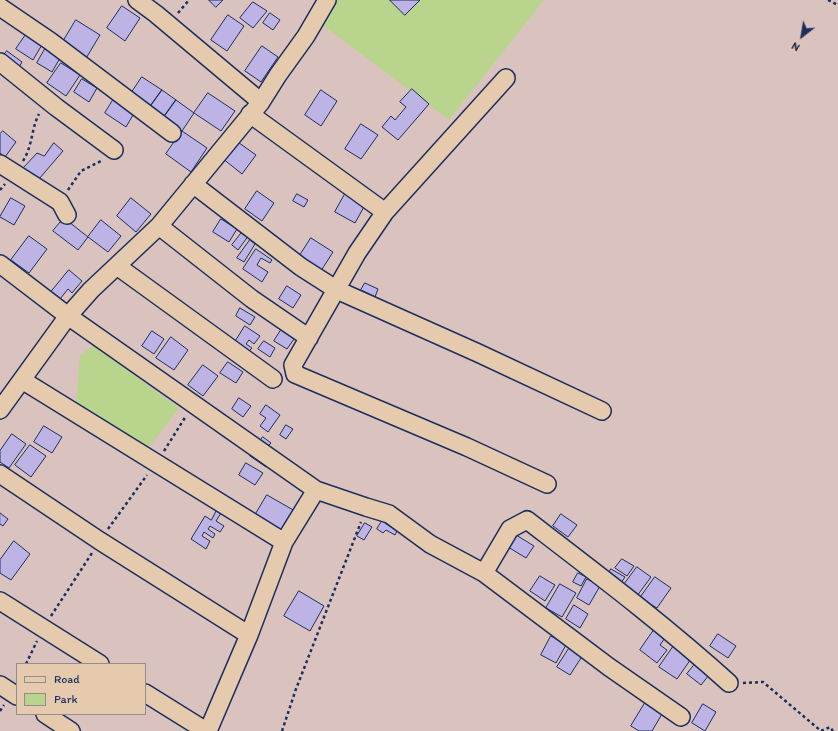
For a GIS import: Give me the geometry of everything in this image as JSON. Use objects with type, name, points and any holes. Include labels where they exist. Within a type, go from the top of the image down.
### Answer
[{"type":"street","points":[[137,0],[156,14],[256,108],[385,212]]},
{"type":"street","points":[[0,410],[68,316],[91,290],[159,226],[256,108],[306,36],[327,0]]},
{"type":"street","points":[[0,7],[50,41],[172,133]]},
{"type":"street","points":[[0,62],[114,150]]},
{"type":"street","points":[[506,78],[385,212],[357,253],[293,364],[295,374],[467,447],[547,484]]},
{"type":"street","points":[[0,164],[64,209]]},
{"type":"street","points":[[193,184],[301,267],[336,290],[478,353],[602,411]]},
{"type":"street","points":[[159,226],[252,299],[309,338]]},
{"type":"street","points":[[0,264],[68,316],[316,490],[366,508],[389,514],[430,544],[484,573],[609,667],[681,717]]},
{"type":"street","points":[[117,266],[273,379]]},
{"type":"street","points":[[91,290],[86,308],[87,319],[108,344]]},
{"type":"street","points":[[22,380],[284,542]]},
{"type":"street","points":[[0,474],[100,541],[249,636]]},
{"type":"street","points":[[146,693],[207,731],[249,636],[284,542],[316,490]]},
{"type":"street","points":[[484,573],[510,529],[527,520],[705,661],[729,683]]},
{"type":"street","points":[[0,601],[98,663]]},
{"type":"street","points":[[0,685],[16,695]]},
{"type":"street","points":[[47,715],[71,731]]},
{"type":"path","points":[[828,0],[838,6]]},
{"type":"path","points":[[0,190],[24,160],[30,147],[35,121],[45,104],[46,99]]},
{"type":"path","points":[[64,209],[81,171],[97,162],[108,159],[114,150]]},
{"type":"path","points":[[282,731],[296,689],[366,508]]},
{"type":"path","points":[[729,683],[763,682],[821,731],[830,728],[834,731]]},
{"type":"green space","points":[[331,0],[544,0],[449,120],[320,23]]},
{"type":"green space","points":[[94,346],[179,408],[149,447],[109,426],[76,403],[80,355]]},
{"type":"building","points":[[209,0],[223,0],[216,7]]},
{"type":"building","points":[[390,0],[420,0],[405,15]]},
{"type":"building","points":[[253,2],[267,11],[253,28],[240,18]]},
{"type":"building","points":[[122,6],[140,18],[125,41],[107,28]]},
{"type":"building","points":[[270,13],[280,20],[273,30],[263,23]]},
{"type":"building","points":[[228,15],[244,26],[227,51],[211,40]]},
{"type":"building","points":[[76,20],[100,35],[85,60],[61,45]]},
{"type":"building","points":[[27,33],[43,43],[33,60],[16,49]]},
{"type":"building","points":[[262,46],[278,57],[261,82],[245,71]]},
{"type":"building","points":[[45,49],[60,58],[52,72],[37,63]]},
{"type":"building","points":[[7,51],[22,62],[17,71],[1,59]]},
{"type":"building","points":[[61,63],[80,75],[66,96],[47,83]]},
{"type":"building","points":[[142,77],[162,90],[149,108],[130,95]]},
{"type":"building","points":[[82,79],[97,88],[89,102],[74,92]]},
{"type":"building","points":[[412,89],[429,104],[398,140],[382,127],[391,116],[395,120],[406,107],[400,102]]},
{"type":"building","points":[[162,90],[176,100],[163,118],[149,108]]},
{"type":"building","points":[[321,90],[337,101],[321,126],[305,115]]},
{"type":"building","points":[[208,93],[235,111],[221,131],[194,113]]},
{"type":"building","points":[[115,97],[136,110],[126,127],[105,113]]},
{"type":"building","points":[[176,100],[194,113],[182,131],[163,118]]},
{"type":"building","points":[[361,124],[378,135],[361,159],[345,149]]},
{"type":"building","points":[[3,131],[16,142],[5,157],[0,153],[0,134]]},
{"type":"building","points":[[182,131],[207,148],[191,172],[166,154]]},
{"type":"building","points":[[235,140],[256,155],[242,174],[222,158]]},
{"type":"building","points":[[54,143],[63,151],[39,179],[23,168],[37,153],[44,156]]},
{"type":"building","points":[[257,191],[274,203],[262,221],[245,209]]},
{"type":"building","points":[[297,194],[308,200],[304,207],[293,201]]},
{"type":"building","points":[[345,194],[365,205],[355,223],[335,212]]},
{"type":"building","points":[[11,198],[25,206],[14,225],[0,217]]},
{"type":"building","points":[[131,198],[151,214],[136,232],[117,216]]},
{"type":"building","points":[[64,218],[88,237],[78,250],[53,231]]},
{"type":"building","points":[[221,219],[237,229],[229,242],[213,232]]},
{"type":"building","points":[[101,220],[121,236],[108,252],[88,237]]},
{"type":"building","points":[[243,231],[249,235],[238,250],[232,245]]},
{"type":"building","points":[[29,236],[47,249],[29,273],[11,260]]},
{"type":"building","points":[[311,238],[333,252],[319,274],[297,260]]},
{"type":"building","points":[[250,240],[255,244],[244,262],[237,258]]},
{"type":"building","points":[[256,249],[272,260],[270,263],[261,258],[257,265],[268,272],[262,282],[243,269]]},
{"type":"building","points":[[69,270],[82,281],[72,293],[68,289],[60,299],[51,292]]},
{"type":"building","points":[[365,283],[378,289],[375,297],[361,290]]},
{"type":"building","points":[[287,286],[301,295],[293,308],[279,299]]},
{"type":"building","points":[[240,308],[255,317],[250,325],[236,316]]},
{"type":"building","points":[[245,326],[260,336],[254,344],[249,340],[246,344],[252,348],[249,351],[235,342]]},
{"type":"building","points":[[283,327],[296,336],[287,349],[274,341]]},
{"type":"building","points":[[152,331],[164,339],[154,354],[142,346]]},
{"type":"building","points":[[171,337],[188,350],[174,370],[156,358]]},
{"type":"building","points":[[264,341],[275,348],[270,357],[258,349]]},
{"type":"building","points":[[228,362],[243,372],[236,383],[220,373]]},
{"type":"building","points":[[203,365],[218,376],[203,396],[188,385]]},
{"type":"building","points":[[239,398],[251,406],[243,417],[232,409]]},
{"type":"building","points":[[266,405],[280,415],[268,432],[260,426],[266,418],[260,414]]},
{"type":"building","points":[[286,425],[293,429],[286,439],[280,435]]},
{"type":"building","points":[[44,426],[62,437],[52,453],[34,442]]},
{"type":"building","points":[[12,434],[26,444],[9,468],[0,462],[0,451]]},
{"type":"building","points":[[263,437],[271,443],[266,448],[259,442]]},
{"type":"building","points":[[30,445],[46,456],[31,477],[15,465]]},
{"type":"building","points":[[253,451],[268,464],[266,467],[250,456]]},
{"type":"building","points":[[246,463],[263,473],[255,485],[239,475]]},
{"type":"building","points":[[267,495],[295,511],[282,534],[254,517]]},
{"type":"building","points":[[217,510],[221,513],[216,521],[224,526],[220,532],[210,526],[208,529],[215,534],[213,538],[204,532],[202,536],[210,541],[206,549],[191,539],[205,516],[211,520]]},
{"type":"building","points":[[0,513],[8,519],[3,526],[0,524]]},
{"type":"building","points":[[561,514],[577,525],[568,537],[553,526]]},
{"type":"building","points":[[382,521],[397,531],[395,535],[386,530],[383,533],[377,529]]},
{"type":"building","points":[[365,523],[372,527],[364,540],[357,536]]},
{"type":"building","points":[[516,535],[534,546],[526,558],[508,547]]},
{"type":"building","points":[[14,541],[30,554],[11,580],[0,573],[0,560]]},
{"type":"building","points":[[622,559],[634,566],[627,576],[615,568]]},
{"type":"building","points":[[637,567],[651,577],[637,596],[623,586]]},
{"type":"building","points":[[611,569],[625,577],[621,583],[608,575]]},
{"type":"building","points":[[578,573],[586,577],[581,586],[573,582]]},
{"type":"building","points":[[540,576],[555,585],[545,601],[530,591]]},
{"type":"building","points":[[655,577],[671,588],[657,608],[640,598]]},
{"type":"building","points":[[587,579],[600,586],[589,605],[577,598]]},
{"type":"building","points":[[560,584],[576,593],[562,617],[546,608]]},
{"type":"building","points":[[299,591],[324,606],[310,631],[284,616]]},
{"type":"building","points":[[574,605],[588,614],[580,628],[566,619]]},
{"type":"building","points":[[656,627],[667,635],[660,645],[667,650],[657,663],[640,650]]},
{"type":"building","points":[[718,634],[736,646],[728,658],[710,646]]},
{"type":"building","points":[[551,636],[566,645],[556,663],[541,655]]},
{"type":"building","points":[[675,644],[693,656],[677,679],[659,667]]},
{"type":"building","points":[[570,647],[583,655],[570,675],[557,667]]},
{"type":"building","points":[[695,664],[709,675],[701,685],[687,674]]},
{"type":"building","points":[[645,703],[662,714],[652,731],[639,731],[631,726]]},
{"type":"building","points":[[703,704],[716,712],[705,731],[692,723]]}]
